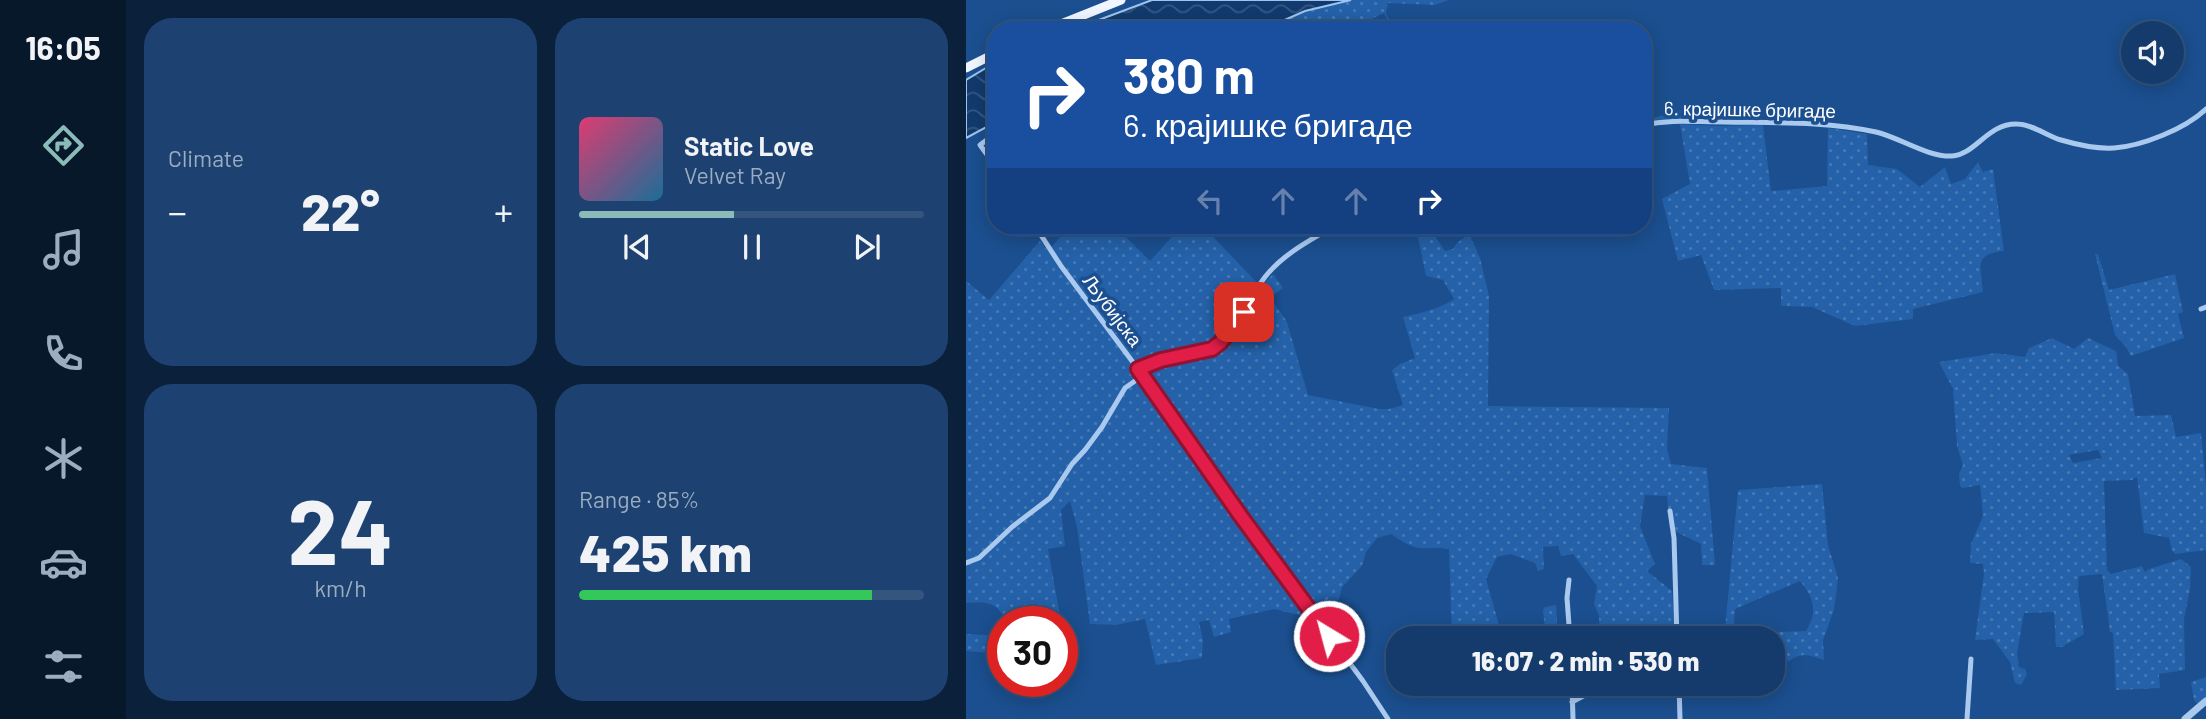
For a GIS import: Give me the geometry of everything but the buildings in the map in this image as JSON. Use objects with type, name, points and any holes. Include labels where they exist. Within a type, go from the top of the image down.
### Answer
[{"type":"main road","points":[[1068,21],[1121,0]]},
{"type":"main road","points":[[966,68],[987,58]]},
{"type":"street","name":"6. крајишке бригаде","points":[[1652,124],[1684,120],[1835,124],[1894,136],[1929,152],[1950,156],[1962,154],[1992,131],[2014,123],[2079,144],[2099,148],[2123,146],[2175,130],[2191,122],[2206,109]]},
{"type":"street","points":[[987,140],[980,145],[987,155]]},
{"type":"street","name":"Љубијска","points":[[1041,235],[1388,719]]},
{"type":"street","points":[[1138,369],[1161,360],[1199,353],[1217,346],[1272,270],[1287,255],[1319,235]]},
{"type":"street","points":[[966,562],[979,558],[1012,527],[1050,498],[1072,464],[1102,427],[1125,388],[1142,376]]},
{"type":"street","points":[[1670,511],[1674,538],[1677,626]]},
{"type":"street","points":[[1569,580],[1569,626]]},
{"type":"street","points":[[1967,719],[1971,659]]},
{"type":"street","points":[[1572,696],[1573,719]]},
{"type":"street","points":[[1572,702],[1583,696]]},
{"type":"street","points":[[1679,696],[1680,719]]},
{"type":"street","points":[[2185,719],[2206,701]]},
{"type":"shaded area","points":[[1351,0],[1449,0],[1435,5],[1388,3],[1386,13],[1390,21],[1384,13],[1367,21],[1282,21],[1305,11]]},
{"type":"shaded area","points":[[1691,107],[1694,121],[1652,125],[1652,118]]},
{"type":"shaded area","points":[[1680,124],[1763,125],[1771,191],[1827,186],[1828,128],[1867,134],[1868,165],[1897,169],[1920,187],[1945,167],[1951,184],[1965,179],[1978,162],[1983,172],[1993,169],[2004,251],[1983,258],[1983,292],[1913,309],[1913,319],[1855,326],[1812,307],[1781,306],[1781,288],[1714,290],[1701,255],[1678,261],[1662,199],[1690,184]]},
{"type":"shaded area","points":[[1062,235],[1124,235],[1150,261],[1174,235],[1212,235],[1261,287],[1273,274],[1283,288],[1270,297],[1287,322],[1308,395],[1389,409],[1403,405],[1392,370],[1415,358],[1403,317],[1436,308],[1454,299],[1443,280],[1426,276],[1418,235],[1434,235],[1445,251],[1453,249],[1469,235],[1480,258],[1489,296],[1488,406],[1669,408],[1667,449],[1671,464],[1707,468],[1715,565],[1702,565],[1701,544],[1670,529],[1667,496],[1645,495],[1640,526],[1655,564],[1647,571],[1672,591],[1674,626],[1599,626],[1594,604],[1597,586],[1573,554],[1561,556],[1558,546],[1543,547],[1544,569],[1538,571],[1535,563],[1511,554],[1497,557],[1486,579],[1499,626],[1452,626],[1449,549],[1415,547],[1391,534],[1377,538],[1366,552],[1362,566],[1342,587],[1339,599],[1325,614],[1311,618],[1274,609],[1229,619],[1231,632],[1214,637],[1209,620],[1199,622],[1203,640],[1202,658],[1156,665],[1145,619],[1116,625],[1090,624],[1077,527],[1070,501],[1061,510],[1065,546],[1048,549],[1058,606],[966,603],[966,281],[989,300],[1040,241],[1048,251]]},
{"type":"shaded area","points":[[2095,254],[2098,254],[2109,290],[2175,274],[2183,312],[2178,314],[2184,338],[2131,356],[2115,335]]},
{"type":"shaded area","points":[[2052,338],[2074,349],[2088,338],[2116,351],[2118,366],[2128,374],[2135,416],[2171,415],[2176,437],[2201,433],[2206,486],[2206,550],[2175,554],[2169,538],[2144,533],[2137,477],[2132,480],[2104,481],[2107,570],[2111,574],[2142,566],[2145,572],[2181,559],[2191,567],[2184,619],[2185,670],[2159,674],[2160,688],[2116,690],[2113,633],[2110,632],[2102,574],[2079,576],[2084,634],[2062,647],[2056,647],[2054,612],[2024,613],[2017,653],[2019,667],[2025,669],[2027,674],[2021,685],[2015,683],[2010,662],[1993,639],[1975,640],[1984,573],[1983,564],[1970,563],[1971,544],[1983,516],[1980,485],[1963,488],[1960,486],[1959,474],[1963,465],[1957,446],[1953,389],[1939,362],[1996,353],[2025,357],[2029,348]],"holes":[[[2098,450],[2102,458],[2073,463],[2069,455]]]},
{"type":"shaded area","points":[[1822,484],[1828,545],[1838,578],[1834,610],[1823,640],[1824,660],[1806,655],[1785,660],[1785,632],[1806,631],[1812,618],[1813,605],[1809,593],[1800,581],[1735,609],[1734,626],[1725,626],[1738,490]]},
{"type":"shaded area","points":[[1556,605],[1557,626],[1545,626],[1545,607]]},
{"type":"shaded area","points":[[966,634],[987,635],[987,653],[966,651]]},
{"type":"shaded area","points":[[2206,677],[2206,698],[2198,704],[2194,700],[2191,682]]},
{"type":"shaded area","points":[[1658,696],[1678,698],[1659,698]]},
{"type":"water","points":[[1152,0],[1351,0],[1305,11],[1282,21],[1096,21]]},
{"type":"water","points":[[987,67],[987,127],[966,138],[966,80]]},
{"type":"route","points":[[1244,312],[1221,342],[1212,349],[1161,360],[1138,369],[1148,387],[1329,636]]}]
